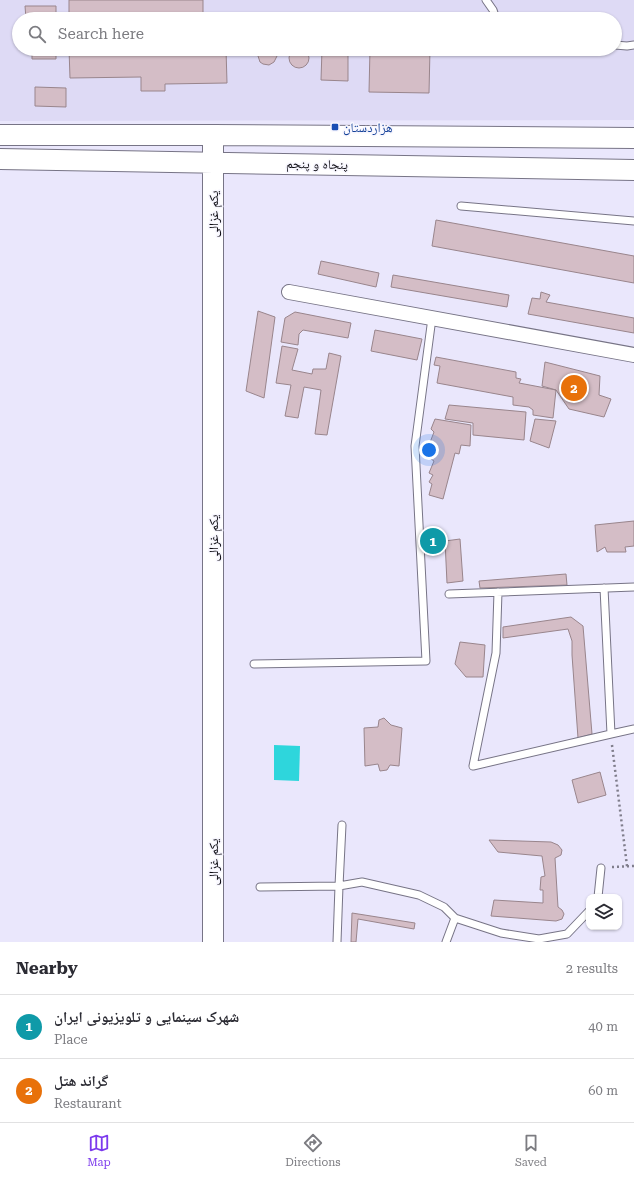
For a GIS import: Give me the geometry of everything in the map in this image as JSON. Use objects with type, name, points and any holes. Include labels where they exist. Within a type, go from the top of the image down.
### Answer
[{"type":"main road","points":[[0,135],[634,138]]},
{"type":"main road","name":"یکم غزالی","points":[[213,135],[213,942]]},
{"type":"main road","name":"پنجاه و پنجم","points":[[0,159],[634,170]]},
{"type":"street","points":[[289,292],[634,355]]},
{"type":"lane","points":[[486,0],[494,12]]},
{"type":"lane","points":[[622,46],[634,45]]},
{"type":"lane","points":[[461,206],[634,221]]},
{"type":"lane","points":[[254,664],[426,661],[415,446],[432,318]]},
{"type":"lane","points":[[449,594],[634,587]]},
{"type":"lane","points":[[604,588],[611,734]]},
{"type":"lane","points":[[498,592],[496,652],[473,766],[634,729]]},
{"type":"lane","points":[[337,942],[342,825]]},
{"type":"lane","points":[[598,894],[601,868]]},
{"type":"lane","points":[[260,887],[339,886],[362,882],[419,895],[444,907],[455,918],[501,933],[539,939],[567,934],[586,913]]},
{"type":"lane","points":[[446,942],[455,918]]},
{"type":"path","points":[[611,734],[628,866],[634,866]]},
{"type":"shaded area","points":[[0,0],[634,0],[634,120],[0,121]]},
{"type":"water","points":[[274,745],[300,746],[299,781],[274,780]]},
{"type":"building","points":[[69,0],[203,0],[203,12],[69,12]]},
{"type":"building","points":[[25,6],[56,6],[56,12],[25,12]]},
{"type":"building","points":[[32,56],[56,56],[56,59],[32,59]]},
{"type":"building","points":[[69,56],[226,56],[227,83],[165,84],[165,91],[141,91],[141,77],[70,78]]},
{"type":"building","points":[[258,56],[277,56],[274,62],[269,65],[260,62]]},
{"type":"building","points":[[289,56],[309,56],[309,62],[303,68],[295,68],[289,62]]},
{"type":"building","points":[[322,56],[348,56],[348,81],[321,80]]},
{"type":"building","points":[[370,56],[430,56],[429,93],[369,92]]},
{"type":"building","points":[[35,87],[66,88],[66,107],[35,106]]},
{"type":"building","points":[[436,220],[634,256],[634,283],[432,246]]},
{"type":"building","points":[[321,261],[379,273],[376,287],[318,274]]},
{"type":"building","points":[[393,275],[509,295],[507,307],[391,287]]},
{"type":"building","points":[[541,292],[550,295],[546,302],[634,318],[634,333],[528,314],[532,298],[540,299]]},
{"type":"building","points":[[258,311],[275,317],[264,398],[246,391]]},
{"type":"building","points":[[295,312],[351,323],[348,338],[303,330],[299,334],[298,345],[281,342],[285,318]]},
{"type":"building","points":[[375,330],[422,339],[417,360],[371,351]]},
{"type":"building","points":[[282,346],[298,349],[292,370],[312,374],[313,369],[326,369],[329,353],[341,356],[327,435],[315,434],[321,390],[304,387],[298,418],[285,416],[291,385],[276,383]]},
{"type":"building","points":[[436,357],[516,372],[516,378],[521,379],[519,383],[556,390],[553,418],[533,415],[533,410],[529,407],[513,405],[513,397],[437,383],[440,366],[434,365]]},
{"type":"building","points":[[545,362],[600,376],[599,395],[611,399],[604,417],[569,409],[556,390],[542,386]]},
{"type":"building","points":[[449,405],[526,412],[524,440],[473,435],[473,423],[445,419]]},
{"type":"building","points":[[435,419],[471,425],[470,446],[461,445],[459,454],[455,453],[443,499],[429,495],[432,484],[429,482],[433,475],[429,473],[434,461],[431,459],[435,447],[429,445],[434,432],[431,429]]},
{"type":"building","points":[[535,419],[556,421],[549,448],[530,441]]},
{"type":"building","points":[[634,521],[634,546],[625,547],[626,552],[607,552],[605,547],[597,552],[595,525]]},
{"type":"building","points":[[460,539],[463,581],[447,583],[445,541]]},
{"type":"building","points":[[566,574],[567,585],[480,588],[479,581]]},
{"type":"building","points":[[571,617],[583,626],[592,734],[578,738],[572,641],[568,629],[503,638],[503,627]]},
{"type":"building","points":[[460,642],[485,645],[483,677],[466,677],[455,664]]},
{"type":"building","points":[[384,718],[391,725],[402,728],[399,766],[390,765],[387,770],[380,771],[378,764],[365,766],[364,728],[378,727],[379,720]]},
{"type":"building","points":[[600,772],[606,795],[578,803],[572,780]]},
{"type":"building","points":[[489,840],[551,842],[558,845],[562,850],[561,855],[555,858],[558,907],[564,914],[562,919],[556,921],[491,916],[494,900],[543,903],[543,890],[540,890],[541,877],[545,876],[542,856],[498,852]]},
{"type":"building","points":[[352,913],[415,923],[414,929],[358,919],[356,942],[351,942]]},
{"type":"place","name":"هزاردستان","points":[[335,127]]},
{"type":"place","name":"گراند هتل","points":[[574,388]]},
{"type":"place","name":"شهرک سینمایی و تلویزیونی ایران","points":[[433,541]]}]
